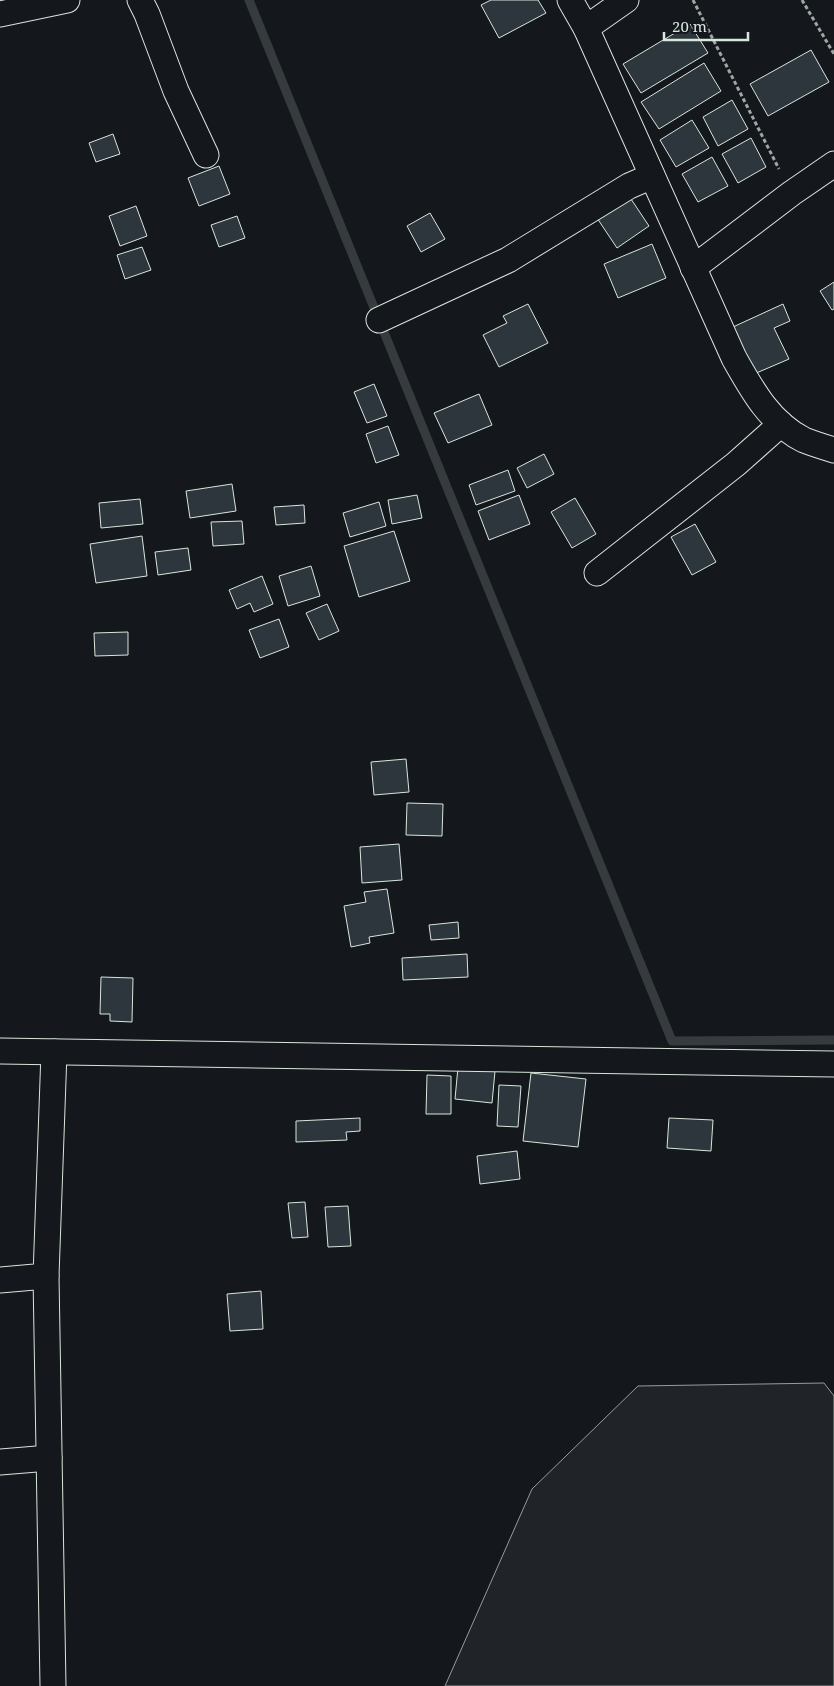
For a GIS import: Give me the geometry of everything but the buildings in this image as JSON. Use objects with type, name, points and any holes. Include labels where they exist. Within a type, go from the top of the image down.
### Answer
[{"type":"street","points":[[0,14],[67,0]]},
{"type":"street","points":[[140,0],[176,92],[206,155]]},
{"type":"street","points":[[570,0],[586,28],[734,358],[761,404],[781,424],[804,440],[834,450]]},
{"type":"street","points":[[586,28],[626,0]]},
{"type":"street","points":[[693,268],[792,193],[834,164]]},
{"type":"street","points":[[379,320],[508,260],[629,186],[652,176]]},
{"type":"street","points":[[597,572],[736,464],[781,424]]},
{"type":"street","points":[[0,1051],[834,1064]]},
{"type":"street","points":[[53,1686],[46,1276],[54,1052]]},
{"type":"street","points":[[0,1280],[46,1276]]},
{"type":"street","points":[[0,1462],[50,1458]]},
{"type":"path","points":[[693,0],[792,193]]},
{"type":"path","points":[[802,0],[834,54]]},
{"type":"shaded area","points":[[824,1383],[834,1396],[834,1686],[445,1686],[532,1489],[638,1386]]},
{"type":"waterway","points":[[249,0],[672,1041],[834,1040]]}]
